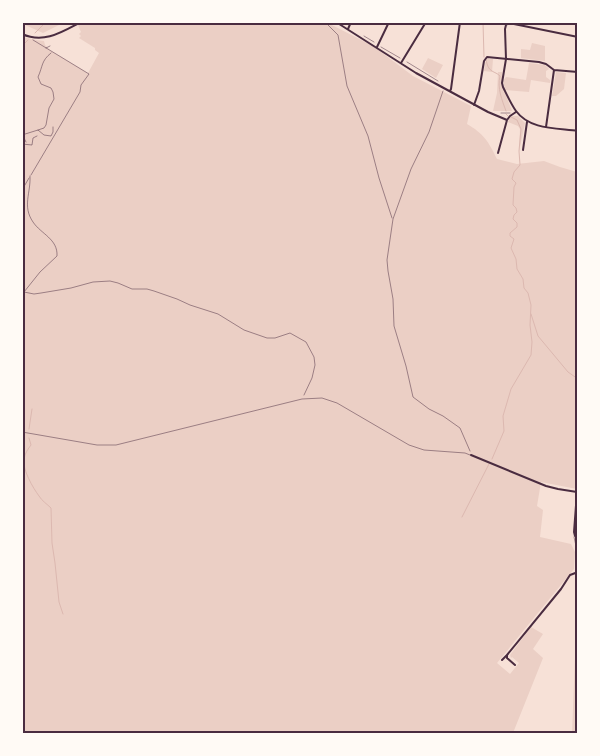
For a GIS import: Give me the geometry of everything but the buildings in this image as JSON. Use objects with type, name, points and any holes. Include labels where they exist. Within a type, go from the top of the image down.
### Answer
[{"type":"street","points":[[22,34],[30,38],[49,37],[81,22]]},
{"type":"street","points":[[336,22],[378,46],[416,73],[474,105],[507,120]]},
{"type":"street","points":[[348,29],[351,22]]},
{"type":"street","points":[[378,46],[389,22]]},
{"type":"street","points":[[401,63],[426,22]]},
{"type":"street","points":[[450,91],[460,22]]},
{"type":"street","points":[[578,37],[508,23],[505,29],[506,58],[502,83],[516,112],[526,122],[533,125],[578,131]]},
{"type":"street","points":[[474,105],[487,57],[539,62],[546,64],[554,70],[578,72]]},
{"type":"street","points":[[546,127],[554,70]]},
{"type":"street","points":[[498,153],[507,120],[516,112]]},
{"type":"street","points":[[524,150],[526,122]]},
{"type":"street","points":[[471,455],[546,486],[577,492],[574,532],[576,536]]},
{"type":"street","points":[[502,660],[561,589],[570,575],[578,572]]},
{"type":"street","points":[[507,655],[507,658],[515,665]]},
{"type":"lane","points":[[22,432],[97,445],[116,445],[302,399],[322,398],[337,403],[418,449],[471,455]]},
{"type":"lane","points":[[576,536],[574,539],[576,546]]},
{"type":"path","points":[[325,22],[338,35],[347,86],[368,136],[379,178],[393,219]]},
{"type":"path","points":[[365,36],[378,46],[440,82]]},
{"type":"path","points":[[22,190],[80,92],[81,86],[88,74],[30,38]]},
{"type":"path","points":[[45,49],[50,46]]},
{"type":"path","points":[[26,143],[23,135],[44,128],[46,125],[49,108],[54,99],[52,88],[42,84],[38,77],[43,61],[52,53]]},
{"type":"path","points":[[445,88],[393,219],[387,260],[393,299],[394,326],[413,397],[460,428],[471,455]]},
{"type":"path","points":[[38,130],[44,135],[51,136],[53,127]]},
{"type":"path","points":[[22,144],[32,145],[34,138],[37,136]]},
{"type":"path","points":[[30,176],[27,208],[32,222],[54,243],[57,256],[40,272],[24,292],[34,294],[72,288],[93,282],[110,281],[132,289],[154,291],[218,314],[244,330],[267,338],[275,338],[290,333],[306,342],[314,357],[312,378],[302,399]]},
{"type":"shaded area","points":[[23,22],[63,23],[43,33]]},
{"type":"shaded area","points":[[83,23],[328,23],[373,46],[413,76],[471,106],[467,124],[485,138],[497,159],[517,164],[544,161],[577,172],[577,489],[541,482],[537,506],[543,510],[540,537],[571,544],[575,552],[574,569],[497,663],[510,674],[519,663],[511,658],[510,655],[531,627],[543,634],[533,649],[543,658],[513,733],[23,734],[23,37],[44,41],[50,50],[88,73],[99,53],[95,48],[79,38],[81,32],[78,25]]},
{"type":"shaded area","points":[[532,43],[545,46],[545,61],[521,58],[521,49],[530,50]]},
{"type":"shaded area","points":[[428,58],[443,65],[436,78],[422,69]]},
{"type":"shaded area","points":[[487,59],[493,59],[492,72],[484,71]]},
{"type":"shaded area","points":[[529,63],[545,65],[549,69],[546,71],[546,77],[550,80],[550,83],[531,80],[529,92],[505,90],[503,81],[506,77],[526,80]]},
{"type":"shaded area","points":[[498,72],[502,72],[502,85],[512,111],[493,111],[497,93]]},
{"type":"shaded area","points":[[556,72],[566,73],[564,89],[556,96],[552,96]]},
{"type":"shaded area","points":[[518,116],[525,123],[519,152],[520,129],[518,126],[508,122],[510,117]]},
{"type":"shaded area","points":[[577,605],[578,690],[575,733],[572,734]]},
{"type":"waterway","points":[[35,33],[46,22]]},
{"type":"waterway","points":[[483,22],[484,57]]},
{"type":"waterway","points":[[22,46],[28,40]]},
{"type":"waterway","points":[[486,60],[490,69],[500,76],[500,89],[506,111]]},
{"type":"waterway","points":[[492,459],[504,431],[503,416],[511,389],[531,355],[532,342],[530,325],[531,305],[511,248],[514,239],[510,236],[510,233],[517,227],[517,223],[513,219],[517,212],[513,205],[516,183],[512,179],[514,172],[520,165],[521,129],[517,120],[511,117]]},
{"type":"waterway","points":[[531,314],[538,336],[568,372],[578,379]]},
{"type":"waterway","points":[[29,429],[32,409]]},
{"type":"waterway","points":[[29,438],[31,445],[24,457],[24,463],[28,478],[37,493],[51,508],[52,543],[59,602],[63,614]]},
{"type":"waterway","points":[[462,517],[489,464]]}]
